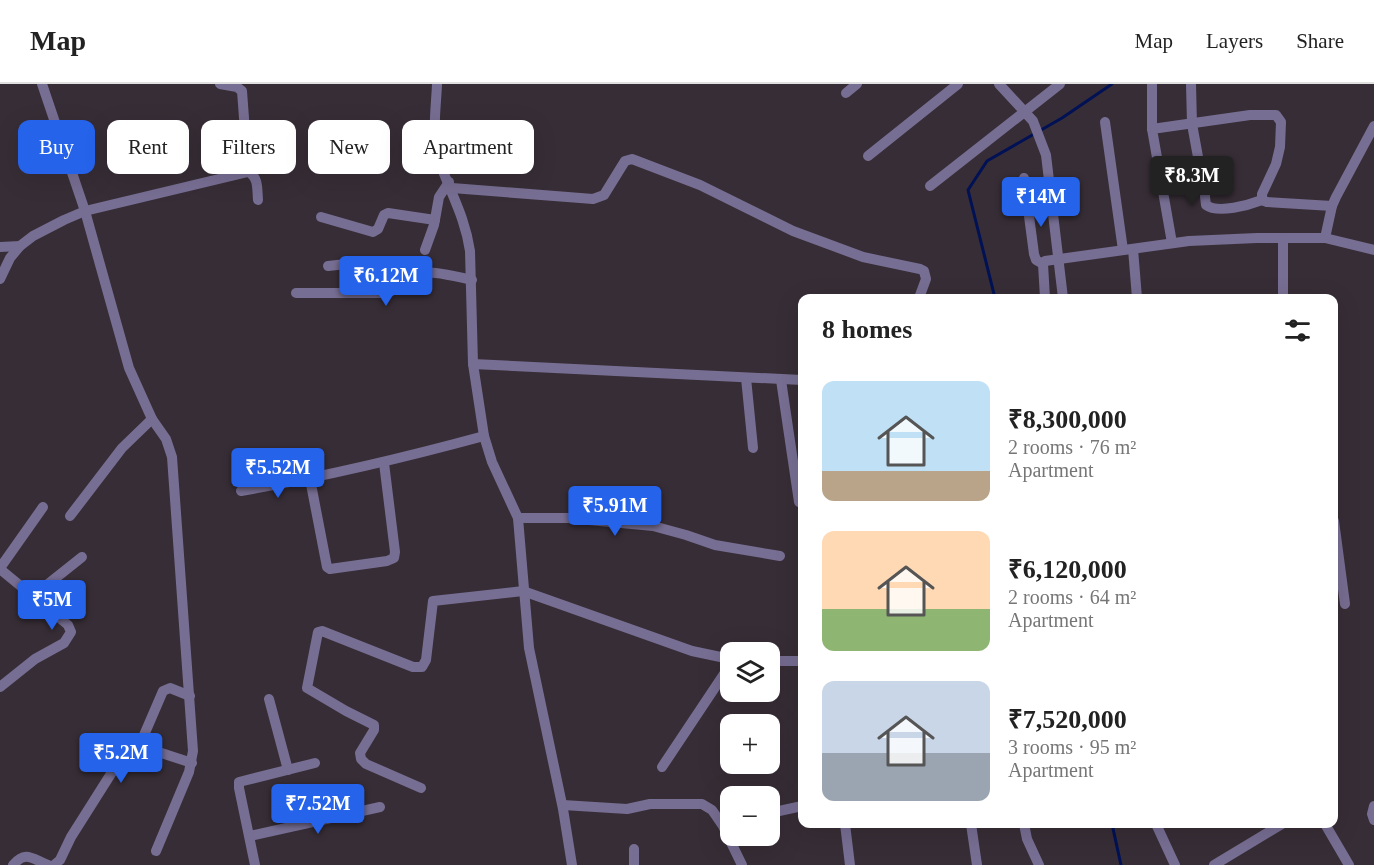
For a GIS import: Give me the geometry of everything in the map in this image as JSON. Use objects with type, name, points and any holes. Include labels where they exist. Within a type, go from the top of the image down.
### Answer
[{"type":"street","points":[[42,84],[85,211],[129,368],[152,419],[166,439],[172,457],[194,740],[192,763],[156,851]]},
{"type":"street","points":[[220,84],[237,87],[242,91],[244,120]]},
{"type":"street","points":[[436,84],[436,145],[440,162],[468,233],[472,280],[473,364],[484,436],[492,462],[518,518],[529,648],[562,805],[572,865]]},
{"type":"street","points":[[846,93],[857,84]]},
{"type":"street","points":[[868,156],[958,84]]},
{"type":"street","points":[[999,84],[1033,121],[1046,155],[1063,294]]},
{"type":"street","points":[[930,186],[1060,84]]},
{"type":"street","points":[[1152,84],[1152,129],[1172,243]]},
{"type":"street","points":[[1191,84],[1192,123],[1198,157],[1206,178],[1205,199],[1208,207],[1234,207],[1262,200],[1332,206]]},
{"type":"street","points":[[1152,129],[1250,115],[1273,114],[1278,116],[1281,127],[1280,147],[1276,164],[1262,194],[1262,200]]},
{"type":"street","points":[[1105,122],[1136,294]]},
{"type":"street","points":[[1325,238],[1332,206],[1374,126]]},
{"type":"street","points":[[450,185],[593,199],[604,195],[625,161],[632,159],[700,185],[793,231],[863,257],[920,269],[926,276],[920,294]]},
{"type":"street","points":[[0,279],[10,258],[20,246],[33,236],[85,211],[240,174]]},
{"type":"street","points":[[253,174],[257,181],[258,200]]},
{"type":"street","points":[[1024,178],[1034,254],[1036,260],[1043,264]]},
{"type":"street","points":[[425,250],[435,220],[439,197],[450,185]]},
{"type":"street","points":[[321,217],[373,232],[378,229],[387,213],[435,220]]},
{"type":"street","points":[[1283,238],[1283,294]]},
{"type":"street","points":[[1043,264],[1044,261],[1206,240],[1325,238],[1374,250]]},
{"type":"street","points":[[0,247],[20,246]]},
{"type":"street","points":[[328,266],[365,262],[409,277],[436,273],[472,280]]},
{"type":"street","points":[[1043,264],[1045,294]]},
{"type":"street","points":[[296,293],[386,293],[395,290],[409,277]]},
{"type":"street","points":[[473,364],[798,380]]},
{"type":"street","points":[[746,378],[753,448]]},
{"type":"street","points":[[781,380],[798,502]]},
{"type":"street","points":[[70,516],[122,448],[152,419]]},
{"type":"street","points":[[241,491],[384,463],[484,436]]},
{"type":"street","points":[[310,479],[327,567],[330,569],[387,561],[394,558],[395,552],[384,463]]},
{"type":"street","points":[[0,687],[35,659],[64,643],[70,635],[68,625],[0,568],[43,507]]},
{"type":"street","points":[[518,518],[568,518],[653,526],[715,545],[780,556]]},
{"type":"street","points":[[1338,551],[1345,604]]},
{"type":"street","points":[[33,596],[82,557]]},
{"type":"street","points":[[421,788],[366,764],[361,759],[360,753],[374,730],[374,725],[307,688],[316,634],[322,631],[420,668],[426,660],[434,601],[523,591],[692,651],[720,657]]},
{"type":"street","points":[[780,662],[798,661]]},
{"type":"street","points":[[662,767],[720,680]]},
{"type":"street","points":[[54,865],[60,860],[71,837],[114,769],[131,760],[140,746],[164,691],[170,688],[190,696]]},
{"type":"street","points":[[269,699],[288,770]]},
{"type":"street","points":[[140,746],[192,763]]},
{"type":"street","points":[[255,865],[239,782],[315,764]]},
{"type":"street","points":[[562,805],[627,809],[650,804],[697,803],[706,806],[720,818]]},
{"type":"street","points":[[1374,806],[1372,814],[1374,820]]},
{"type":"street","points":[[250,836],[380,807]]},
{"type":"street","points":[[780,811],[798,807]]},
{"type":"street","points":[[845,828],[850,865]]},
{"type":"street","points":[[971,828],[976,865]]},
{"type":"street","points":[[1025,828],[1027,839],[1039,865]]},
{"type":"street","points":[[1158,828],[1175,865]]},
{"type":"street","points":[[1214,865],[1275,828]]},
{"type":"street","points":[[1327,828],[1349,865]]},
{"type":"street","points":[[735,846],[742,865]]},
{"type":"street","points":[[634,849],[634,865]]},
{"type":"street","points":[[13,865],[24,856],[48,865]]},
{"type":"waterway","points":[[994,294],[968,190],[987,161],[1062,118],[1112,84]]},
{"type":"waterway","points":[[1113,828],[1121,865]]}]
